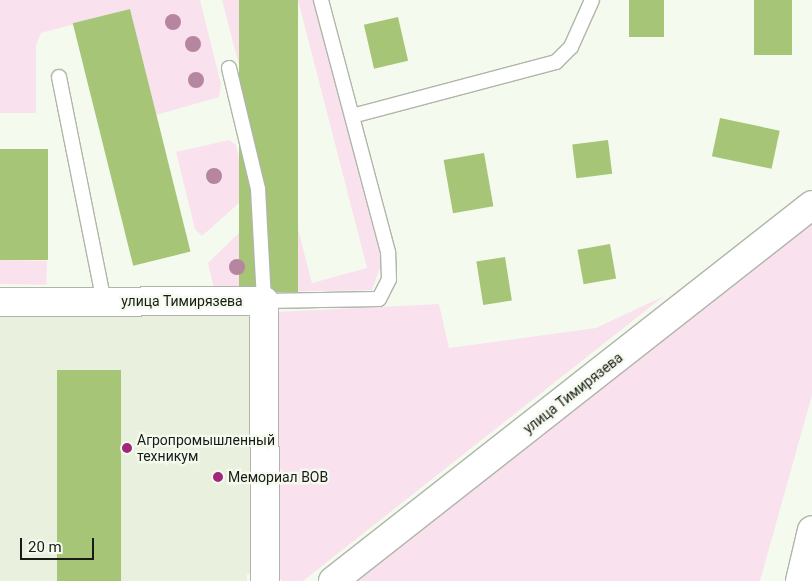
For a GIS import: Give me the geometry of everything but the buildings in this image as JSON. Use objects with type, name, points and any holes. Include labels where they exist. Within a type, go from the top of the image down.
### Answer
[{"type":"main road","name":"улица Тимирязева","points":[[333,581],[812,205]]},
{"type":"main road","name":"улица Тимирязева","points":[[0,302],[264,301]]},
{"type":"main road","points":[[264,301],[265,581]]},
{"type":"main road","points":[[800,581],[812,530]]},
{"type":"lane","points":[[229,68],[258,189],[264,301],[379,299],[385,291],[389,279],[388,252],[321,0]]},
{"type":"lane","points":[[352,116],[556,62],[571,47],[592,0]]},
{"type":"lane","points":[[59,77],[104,302]]},
{"type":"shaded area","points":[[0,0],[200,0],[221,84],[219,97],[156,115],[130,9],[41,33],[36,45],[36,113],[0,113]]},
{"type":"shaded area","points":[[222,0],[239,0],[261,87],[249,89],[243,81]]},
{"type":"shaded area","points":[[298,0],[313,0],[382,262],[372,290],[274,292],[268,204],[270,172],[280,160],[312,283],[367,268]]},
{"type":"shaded area","points":[[229,140],[236,145],[248,195],[202,236],[195,229],[176,152]]},
{"type":"shaded area","points":[[812,223],[812,395],[760,581],[354,581]]},
{"type":"shaded area","points":[[244,228],[253,234],[256,285],[253,290],[214,288],[208,263]]},
{"type":"shaded area","points":[[0,260],[47,261],[47,285],[0,284]]},
{"type":"shaded area","points":[[664,296],[303,581],[282,581],[277,573],[275,312],[439,304],[449,348],[596,328]]},
{"type":"shaded area","name":"Агропромышленный техникум","points":[[0,312],[250,314],[255,574],[247,574],[247,581],[0,581]]},
{"type":"place","name":"Агропромышленный техникум","points":[[127,448]]},
{"type":"place","name":"Мемориал ВОВ","points":[[218,477]]}]
